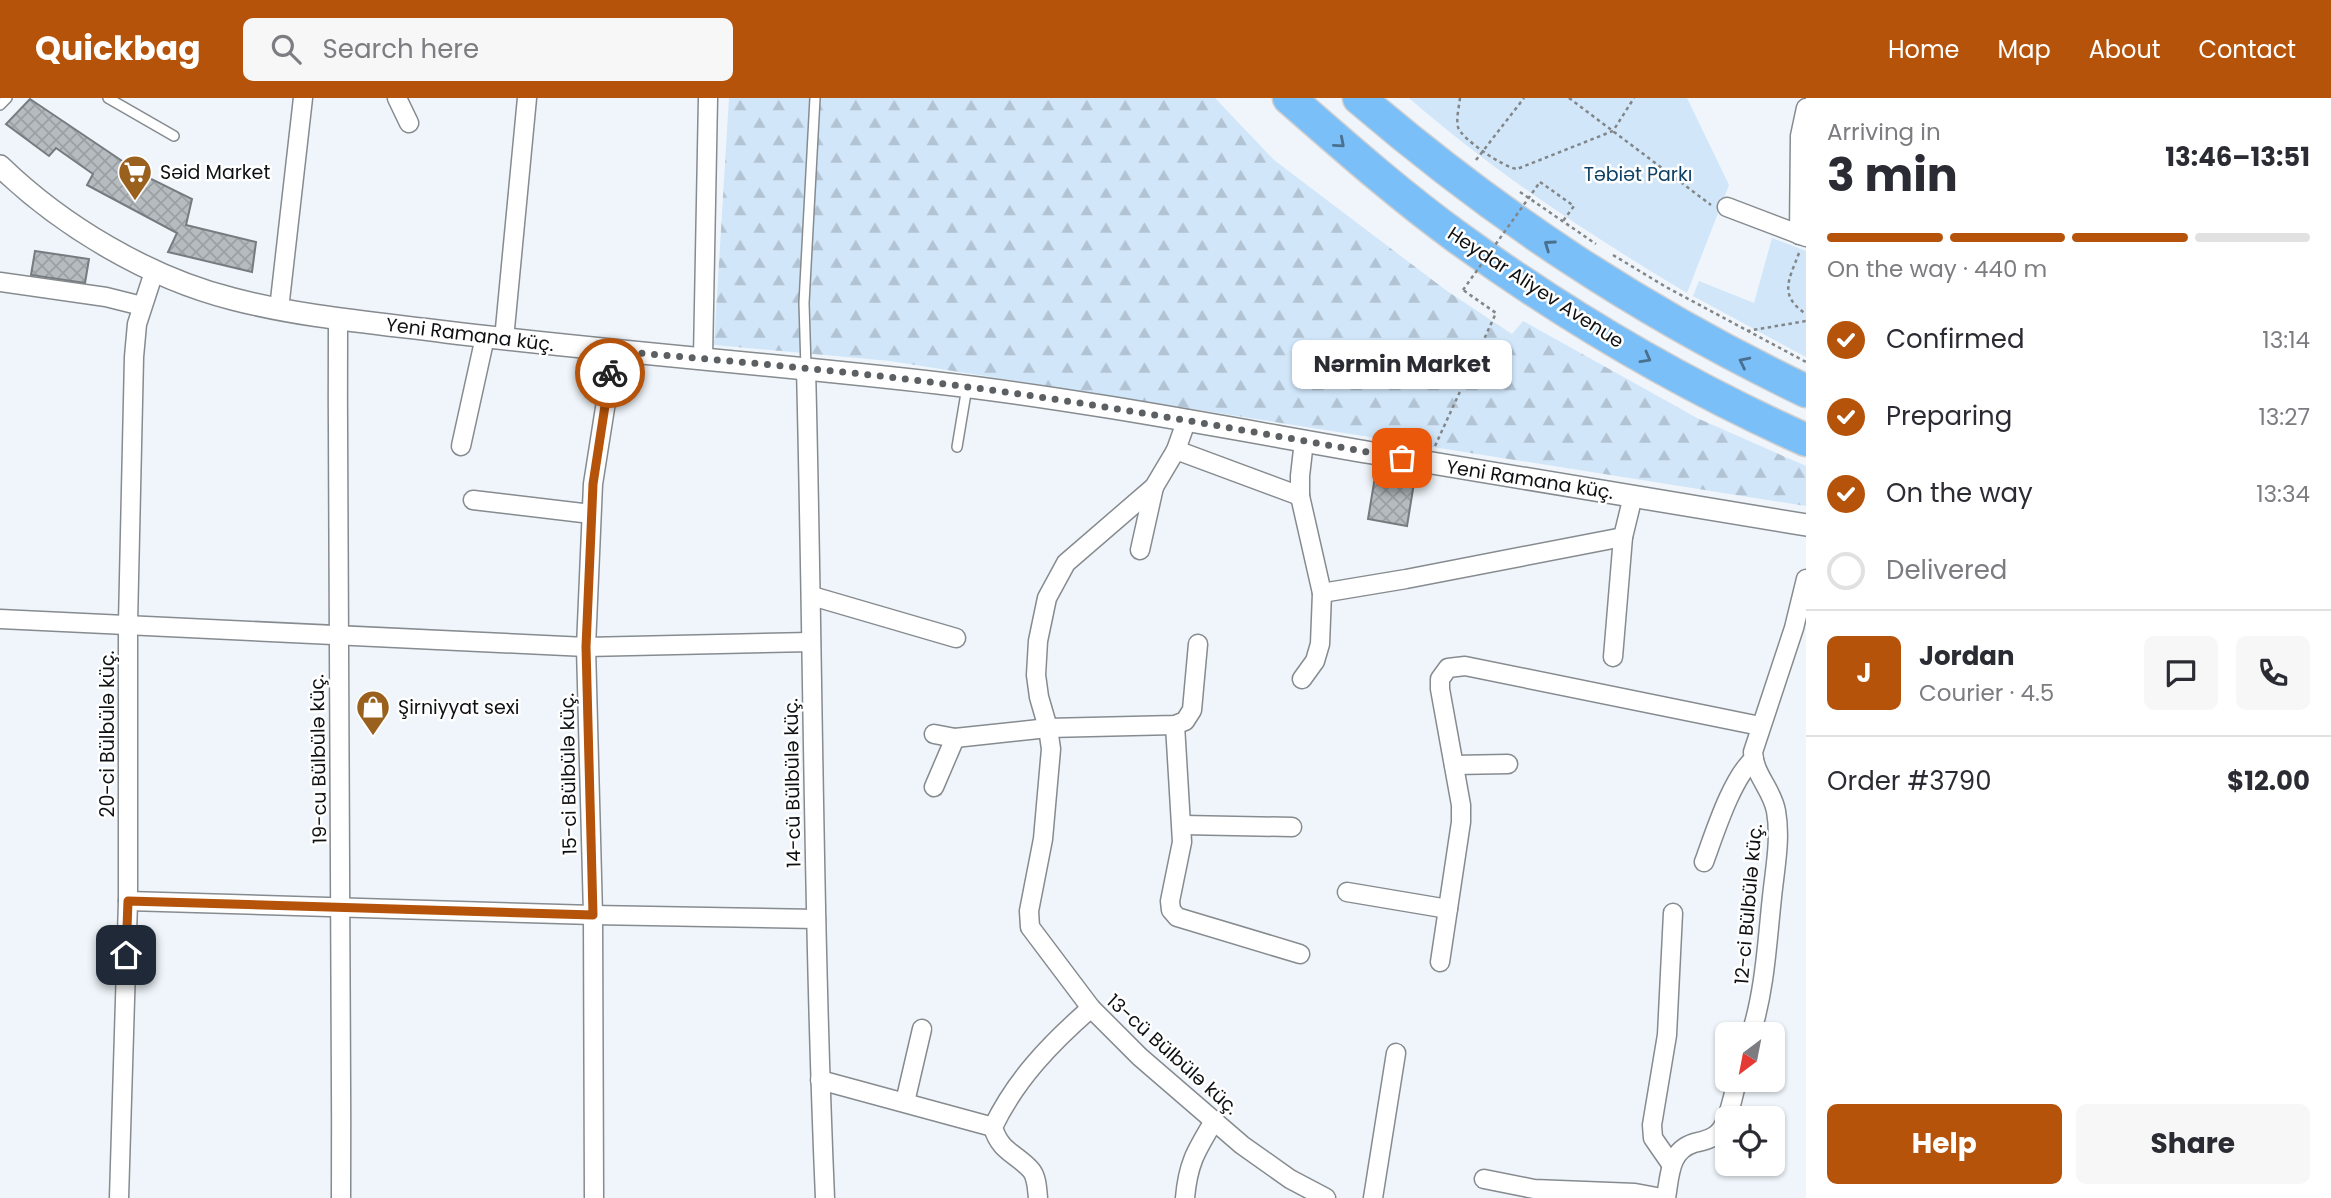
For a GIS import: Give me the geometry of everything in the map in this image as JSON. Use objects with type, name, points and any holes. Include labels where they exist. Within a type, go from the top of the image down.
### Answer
[{"type":"highway","name":"Heydar Aliyev Avenue","points":[[1289,98],[1381,178],[1457,236],[1559,307],[1708,393],[1806,440]]},
{"type":"highway","points":[[1359,98],[1484,200],[1586,271],[1732,356],[1806,391]]},
{"type":"street","points":[[279,309],[303,98]]},
{"type":"street","points":[[397,98],[409,123]]},
{"type":"street","points":[[461,446],[495,338],[527,98]]},
{"type":"street","points":[[702,358],[708,98]]},
{"type":"street","points":[[1723,209],[1802,236],[1800,136],[1806,107]]},
{"type":"street","name":"Yeni Ramana küç.","points":[[0,166],[69,221],[154,272],[231,299],[279,309],[495,338],[806,368],[967,387],[1187,419],[1806,525]]},
{"type":"street","name":"20-ci Bülbülə küç.","points":[[119,1198],[128,901],[128,623],[134,357],[137,324],[154,272]]},
{"type":"street","points":[[0,282],[106,297],[142,306]]},
{"type":"street","name":"19-cu Bülbülə küç.","points":[[338,318],[341,1198]]},
{"type":"street","name":"15-ci Bülbülə küç.","points":[[594,1198],[593,915],[586,647],[593,484],[614,351]]},
{"type":"street","name":"14-cü Bülbülə küç.","points":[[806,368],[816,919],[825,1198]]},
{"type":"street","name":"13-cü Bülbülə küç.","points":[[1187,419],[1176,450],[1154,487],[1066,563],[1047,598],[1038,641],[1036,675],[1051,749],[1044,826],[1029,911],[1030,928],[1091,1008],[1140,1057],[1242,1145],[1290,1180],[1326,1198]]},
{"type":"street","points":[[1302,679],[1315,661],[1320,644],[1322,593],[1300,496],[1304,441]]},
{"type":"street","points":[[1176,450],[1300,496]]},
{"type":"street","points":[[1140,550],[1154,487]]},
{"type":"street","points":[[1613,657],[1623,537],[1633,496]]},
{"type":"street","points":[[473,500],[591,514]]},
{"type":"street","points":[[1322,593],[1623,537]]},
{"type":"street","points":[[1703,862],[1743,770],[1754,759],[1755,742],[1794,628],[1806,579]]},
{"type":"street","points":[[812,596],[956,638]]},
{"type":"street","points":[[0,619],[128,623],[586,647],[811,642]]},
{"type":"street","points":[[934,734],[955,738],[1048,728],[1175,726],[1185,721],[1192,710],[1198,644]]},
{"type":"street","points":[[1440,962],[1461,822],[1461,805],[1440,690],[1440,679],[1448,668],[1465,666],[1760,726]]},
{"type":"street","points":[[1175,726],[1183,825],[1170,901],[1171,910],[1177,917],[1300,954]]},
{"type":"street","points":[[934,787],[955,738]]},
{"type":"street","name":"12-ci Bülbülə küç.","points":[[1754,759],[1759,776],[1771,794],[1776,810],[1778,838],[1763,988],[1754,1022]]},
{"type":"street","points":[[1454,765],[1508,764]]},
{"type":"street","points":[[1183,825],[1292,827]]},
{"type":"street","points":[[1347,892],[1448,909]]},
{"type":"street","points":[[128,901],[816,919]]},
{"type":"street","points":[[1671,1164],[1653,1138],[1652,1125],[1667,1035],[1672,913]]},
{"type":"street","points":[[1038,1198],[1032,1171],[1004,1149],[996,1138],[993,1127],[1003,1107],[1033,1064],[1091,1008]]},
{"type":"street","points":[[905,1102],[922,1028]]},
{"type":"street","points":[[1373,1198],[1396,1053]]},
{"type":"street","points":[[820,1080],[993,1127]]},
{"type":"street","points":[[1484,1179],[1534,1189],[1635,1193],[1664,1198],[1671,1164],[1678,1151],[1718,1134],[1723,1127],[1734,1092]]},
{"type":"street","points":[[1185,1198],[1187,1171],[1214,1121]]},
{"type":"lane","points":[[0,105],[7,98]]},
{"type":"lane","points":[[107,98],[174,136]]},
{"type":"lane","points":[[806,368],[804,303],[815,98]]},
{"type":"lane","points":[[957,447],[967,387]]},
{"type":"path","points":[[1460,98],[1458,129],[1504,165],[1517,169],[1613,131],[1634,98]]},
{"type":"path","points":[[1467,154],[1476,160],[1524,98]]},
{"type":"path","points":[[1569,98],[1723,209]]},
{"type":"path","points":[[1427,462],[1496,313],[1463,290],[1540,182],[1574,206],[1563,222]]},
{"type":"path","points":[[1515,189],[1599,246]]},
{"type":"path","points":[[1802,236],[1801,249],[1789,281],[1788,293],[1793,305],[1806,314]]},
{"type":"path","points":[[1610,253],[1806,362]]},
{"type":"path","points":[[1746,331],[1806,321]]},
{"type":"green space","points":[[729,98],[1215,98],[1274,160],[1447,291],[1512,334],[1523,321],[1697,418],[1806,466],[1806,506],[890,361],[714,345]]},
{"type":"green space","name":"Təbiət Parkı","points":[[1409,98],[1687,98],[1729,185],[1687,293],[1544,202],[1475,152]]},
{"type":"green space","points":[[1772,238],[1806,251],[1806,357],[1693,296],[1699,281],[1754,303]]},
{"type":"building","points":[[30,99],[143,175],[192,199],[186,225],[256,242],[252,272],[168,252],[177,233],[87,185],[93,174],[56,148],[49,156],[6,124]]},
{"type":"building","points":[[35,251],[89,259],[85,283],[31,275]]},
{"type":"building","points":[[1375,477],[1414,483],[1407,526],[1368,519]]},
{"type":"way so far","points":[[610,373],[614,351],[806,368],[967,387],[1187,419],[1402,458]]},
{"type":"place","name":"Səid Market","points":[[135,202]]},
{"type":"place","name":"Nərmin Market","points":[[1402,458]]},
{"type":"place","name":"Şirniyyat sexi","points":[[373,737]]},
{"type":"route","points":[[126,955],[128,901],[593,915],[586,647],[593,484],[610,373]]}]
